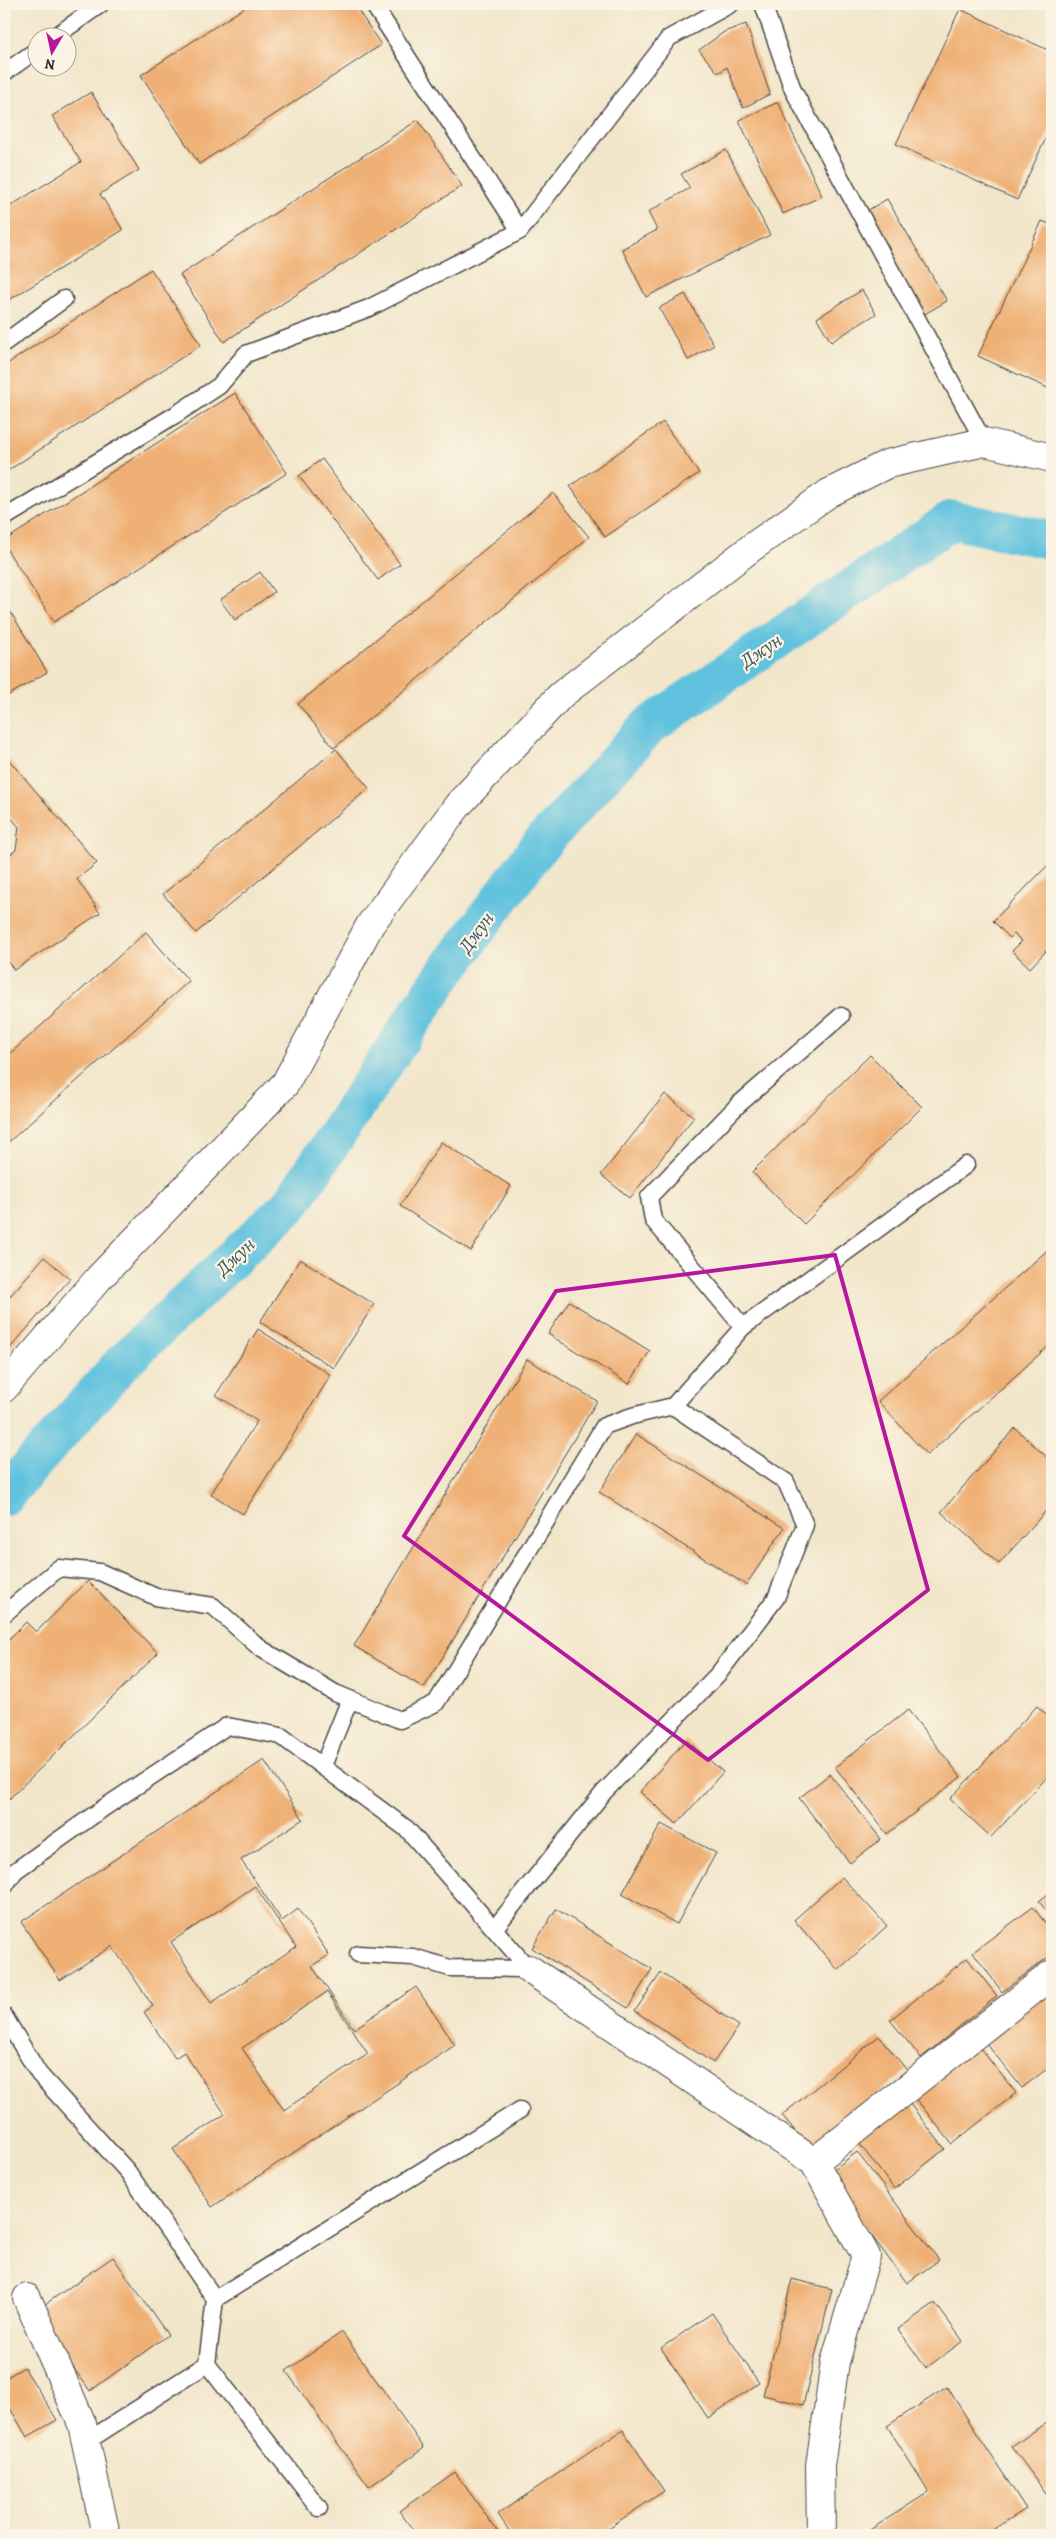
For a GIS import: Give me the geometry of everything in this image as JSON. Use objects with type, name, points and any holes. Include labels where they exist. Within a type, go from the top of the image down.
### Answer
[{"type":"street","points":[[4,1388],[98,1278],[285,1084],[370,925],[458,805],[561,695],[750,548],[829,493],[887,464],[984,442],[1052,458]]},
{"type":"street","points":[[529,1969],[814,2162],[866,2256],[835,2362],[820,2465],[821,2535]]},
{"type":"street","points":[[814,2162],[1052,1974]]},
{"type":"street","points":[[27,2298],[82,2424],[106,2535]]},
{"type":"lane","points":[[68,28],[101,4]]},
{"type":"lane","points":[[374,4],[520,231]]},
{"type":"lane","points":[[4,518],[175,415],[219,386],[246,354],[369,308],[520,231],[669,38],[731,4]]},
{"type":"lane","points":[[763,4],[793,90],[984,442]]},
{"type":"lane","points":[[4,73],[28,56]]},
{"type":"lane","points":[[4,343],[64,299]]},
{"type":"lane","points":[[743,1327],[653,1220],[649,1197],[738,1105],[841,1016]]},
{"type":"lane","points":[[4,1614],[59,1568],[100,1572],[156,1597],[213,1606],[260,1648],[335,1693],[400,1720],[436,1703],[604,1426],[632,1416],[673,1406],[743,1327],[966,1164]]},
{"type":"lane","points":[[494,1929],[604,1792],[719,1672],[776,1598],[805,1525],[786,1482],[673,1406]]},
{"type":"lane","points":[[323,1766],[350,1699]]},
{"type":"lane","points":[[4,1887],[15,1871],[105,1807],[227,1726],[281,1736],[407,1830],[529,1969]]},
{"type":"lane","points":[[358,1954],[414,1957],[450,1968],[529,1969]]},
{"type":"lane","points":[[4,2016],[39,2074],[128,2172],[215,2299],[207,2364],[319,2508]]},
{"type":"lane","points":[[215,2299],[520,2110]]},
{"type":"lane","points":[[86,2442],[207,2364]]},
{"type":"highlighted area","points":[[835,1255],[928,1590],[708,1760],[404,1536],[556,1291]]},
{"type":"building","points":[[250,4],[354,4],[381,45],[199,164],[141,75]]},
{"type":"building","points":[[924,4],[936,4],[934,8]]},
{"type":"building","points":[[960,9],[1052,52],[1052,125],[1017,200],[896,144]]},
{"type":"building","points":[[746,24],[770,94],[743,108],[727,67],[718,73],[699,50],[724,32]]},
{"type":"building","points":[[91,92],[139,170],[100,194],[123,230],[4,303],[4,210],[81,162],[52,116]]},
{"type":"building","points":[[778,102],[822,196],[783,214],[739,120]]},
{"type":"building","points":[[418,120],[462,186],[224,342],[180,275]]},
{"type":"building","points":[[726,150],[770,235],[646,297],[622,249],[657,230],[648,212],[690,188],[681,174]]},
{"type":"building","points":[[887,199],[947,301],[923,315],[863,213]]},
{"type":"building","points":[[1042,221],[1052,225],[1052,390],[978,356]]},
{"type":"building","points":[[151,269],[201,345],[4,473],[4,366]]},
{"type":"building","points":[[862,290],[876,314],[831,342],[817,318]]},
{"type":"building","points":[[685,294],[714,345],[688,360],[659,308]]},
{"type":"building","points":[[235,393],[287,473],[54,622],[4,545],[4,541]]},
{"type":"building","points":[[663,422],[699,473],[605,537],[570,486]]},
{"type":"building","points":[[322,459],[400,564],[378,580],[299,476]]},
{"type":"building","points":[[553,493],[589,537],[334,748],[298,704]]},
{"type":"building","points":[[260,572],[274,592],[235,620],[220,600]]},
{"type":"building","points":[[4,601],[47,672],[4,698]]},
{"type":"building","points":[[336,749],[369,788],[196,933],[163,894]]},
{"type":"building","points":[[4,754],[97,863],[77,879],[100,913],[14,970],[4,956],[4,859],[16,850],[19,827],[4,809]]},
{"type":"building","points":[[1052,861],[1052,957],[1046,951],[1030,968],[1012,951],[1022,941],[1014,934],[1010,938],[993,921]]},
{"type":"building","points":[[146,932],[189,981],[4,1146],[4,1059]]},
{"type":"building","points":[[870,1055],[922,1107],[804,1224],[752,1172]]},
{"type":"building","points":[[665,1094],[694,1117],[630,1198],[601,1175]]},
{"type":"building","points":[[441,1142],[511,1186],[471,1251],[400,1206]]},
{"type":"building","points":[[1052,1246],[1052,1343],[927,1455],[878,1401]]},
{"type":"building","points":[[44,1257],[70,1279],[4,1355],[4,1303]]},
{"type":"building","points":[[300,1259],[374,1304],[334,1368],[260,1322]]},
{"type":"building","points":[[569,1301],[650,1351],[629,1384],[548,1334]]},
{"type":"building","points":[[258,1329],[331,1375],[243,1514],[211,1494],[257,1421],[216,1395]]},
{"type":"building","points":[[527,1359],[597,1401],[424,1688],[354,1646]]},
{"type":"building","points":[[1015,1428],[1052,1462],[1052,1504],[999,1564],[941,1512]]},
{"type":"building","points":[[636,1434],[784,1528],[746,1585],[599,1492]]},
{"type":"building","points":[[88,1581],[158,1653],[9,1799],[4,1793],[4,1644],[26,1622],[36,1632]]},
{"type":"building","points":[[1037,1706],[1052,1720],[1052,1772],[991,1837],[950,1799]]},
{"type":"building","points":[[908,1710],[961,1777],[887,1834],[835,1767]]},
{"type":"building","points":[[686,1740],[723,1772],[677,1824],[640,1792]]},
{"type":"building","points":[[264,1760],[303,1819],[241,1860],[282,1921],[298,1909],[329,1955],[312,1966],[354,2029],[416,1987],[455,2045],[212,2207],[173,2149],[225,2114],[184,2052],[175,2058],[144,2012],[153,2006],[112,1946],[60,1980],[21,1922]],"holes":[[[255,1886],[296,1947],[211,2003],[171,1942]],[[327,1992],[368,2054],[284,2110],[242,2048]]]},
{"type":"building","points":[[830,1774],[881,1839],[850,1863],[799,1798]]},
{"type":"building","points":[[661,1824],[716,1853],[677,1924],[622,1894]]},
{"type":"building","points":[[842,1877],[887,1926],[838,1970],[794,1920]]},
{"type":"building","points":[[1052,1891],[1052,1919],[1039,1901]]},
{"type":"building","points":[[1033,1907],[1052,1932],[1052,1954],[1002,1992],[973,1952]]},
{"type":"building","points":[[556,1909],[652,1969],[628,2008],[532,1948]]},
{"type":"building","points":[[967,1958],[997,1996],[921,2058],[890,2020]]},
{"type":"building","points":[[661,1973],[739,2026],[713,2063],[635,2011]]},
{"type":"building","points":[[1052,1991],[1052,2065],[1022,2088],[982,2038]]},
{"type":"building","points":[[879,2036],[907,2070],[810,2149],[782,2115]]},
{"type":"building","points":[[976,2043],[1016,2093],[952,2144],[912,2094]]},
{"type":"building","points":[[906,2099],[945,2149],[894,2189],[855,2138]]},
{"type":"building","points":[[857,2152],[939,2260],[907,2283],[826,2175]]},
{"type":"building","points":[[113,2257],[168,2335],[90,2391],[34,2312]]},
{"type":"building","points":[[792,2279],[832,2289],[803,2405],[763,2395]]},
{"type":"building","points":[[935,2303],[963,2341],[926,2368],[898,2329]]},
{"type":"building","points":[[712,2313],[759,2383],[708,2418],[661,2348]]},
{"type":"building","points":[[342,2332],[424,2448],[369,2487],[286,2371]]},
{"type":"building","points":[[24,2367],[57,2420],[27,2437],[4,2398],[4,2379]]},
{"type":"building","points":[[947,2387],[1026,2509],[984,2535],[862,2535],[929,2492],[887,2426]]},
{"type":"building","points":[[1052,2418],[1052,2488],[1046,2493],[1012,2447]]},
{"type":"building","points":[[623,2430],[664,2491],[598,2535],[512,2535],[498,2514]]},
{"type":"building","points":[[455,2472],[500,2535],[417,2535],[399,2511]]},
{"type":"waterway","name":"Джун","points":[[4,1496],[123,1362],[290,1205],[440,980],[540,845],[649,726],[952,520],[1052,540]]}]
